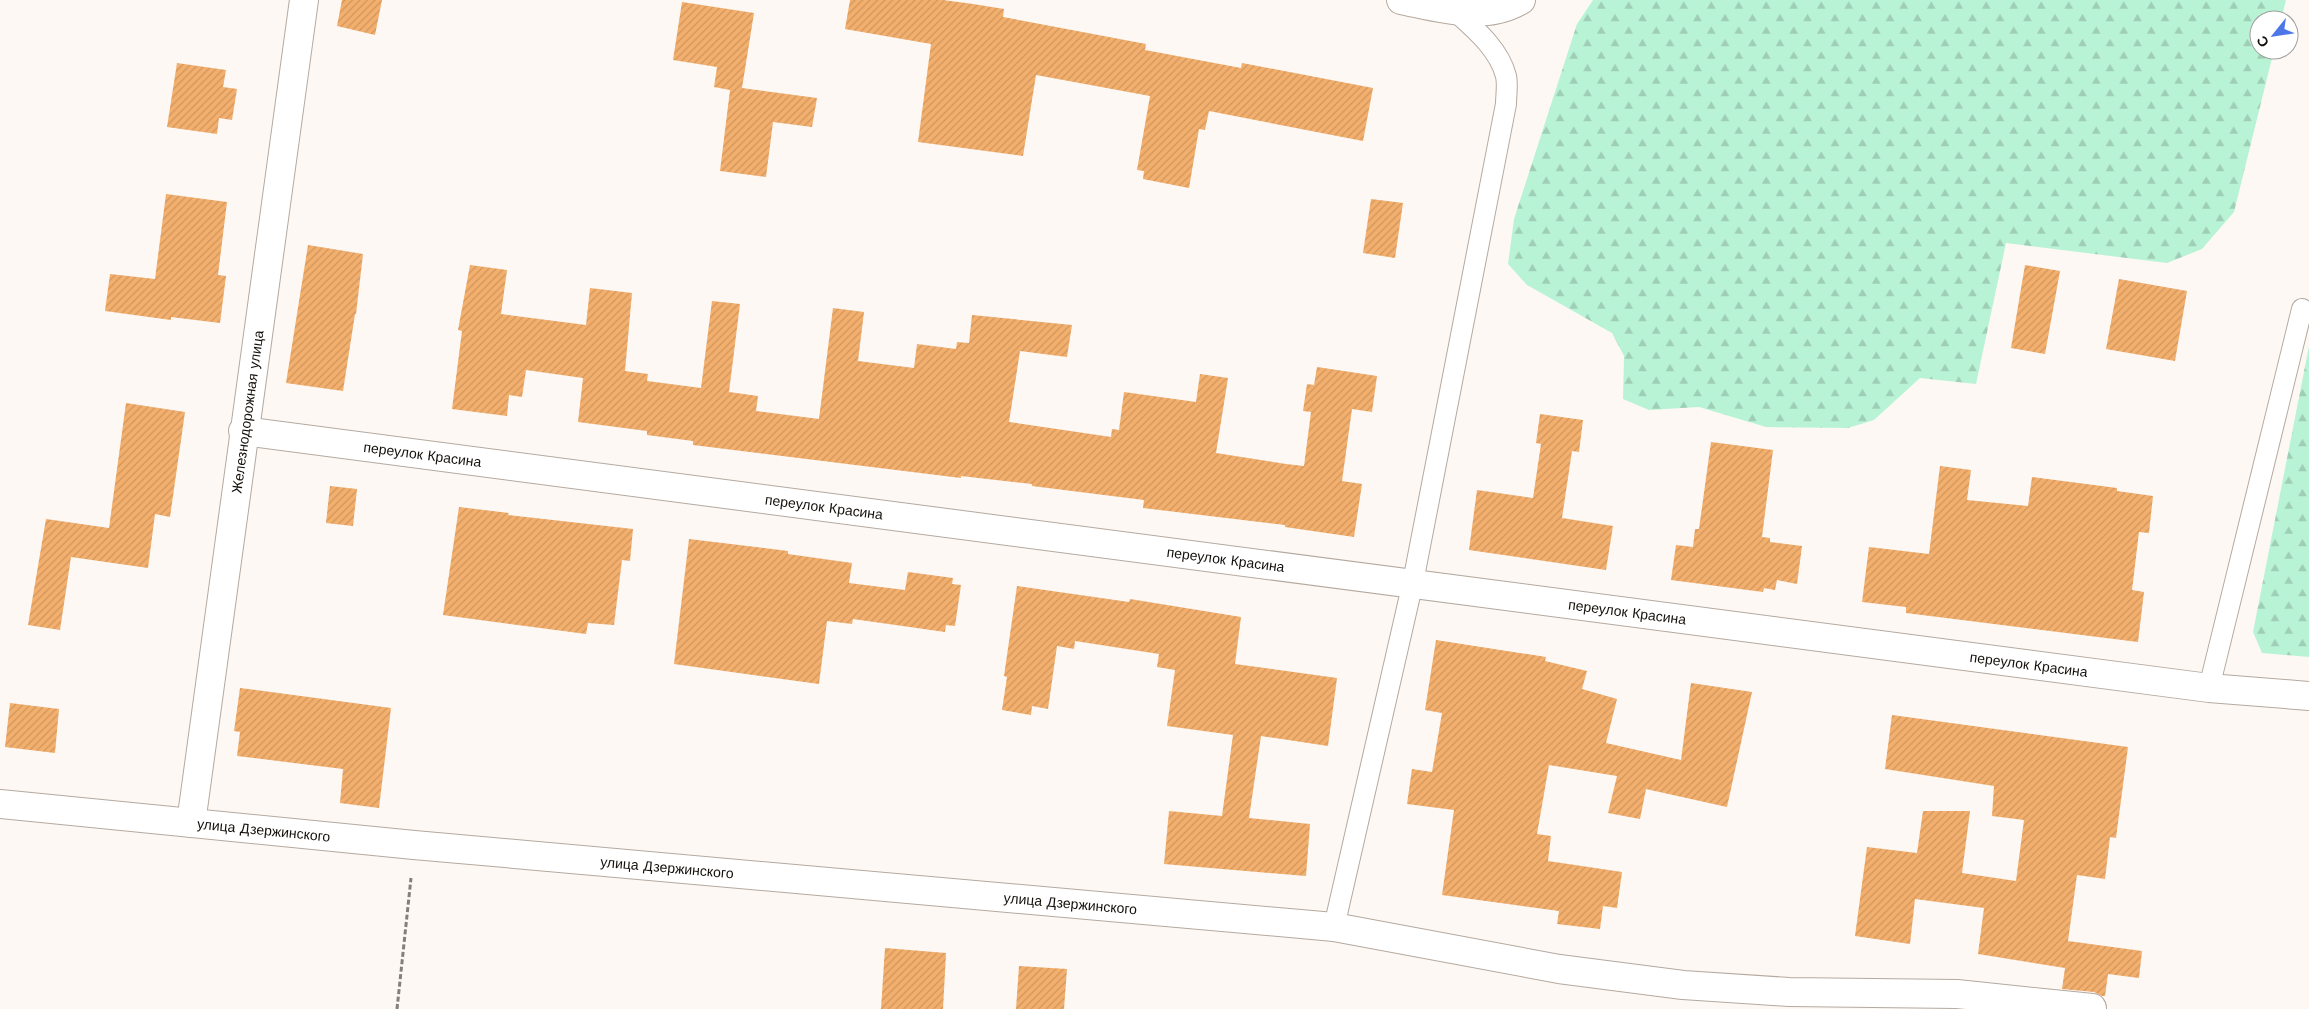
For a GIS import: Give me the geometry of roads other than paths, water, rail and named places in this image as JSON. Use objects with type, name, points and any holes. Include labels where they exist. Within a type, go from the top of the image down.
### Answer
[{"type":"street","name":"Железнодорожная улица","points":[[191,823],[304,0]]},
{"type":"street","points":[[1401,0],[1455,11],[1488,12],[1511,6],[1521,0]]},
{"type":"street","name":"переулок Красина","points":[[244,431],[1413,582],[2209,688],[2309,696]]},
{"type":"street","name":"улица Дзержинского","points":[[0,804],[414,846],[1334,927],[1559,968],[1683,985],[1790,992],[1957,994],[2095,1008]]},
{"type":"lane","points":[[1334,927],[1413,582],[1506,104],[1506,78],[1500,59],[1478,32],[1455,11]]},
{"type":"lane","points":[[2209,688],[2302,308]]}]
